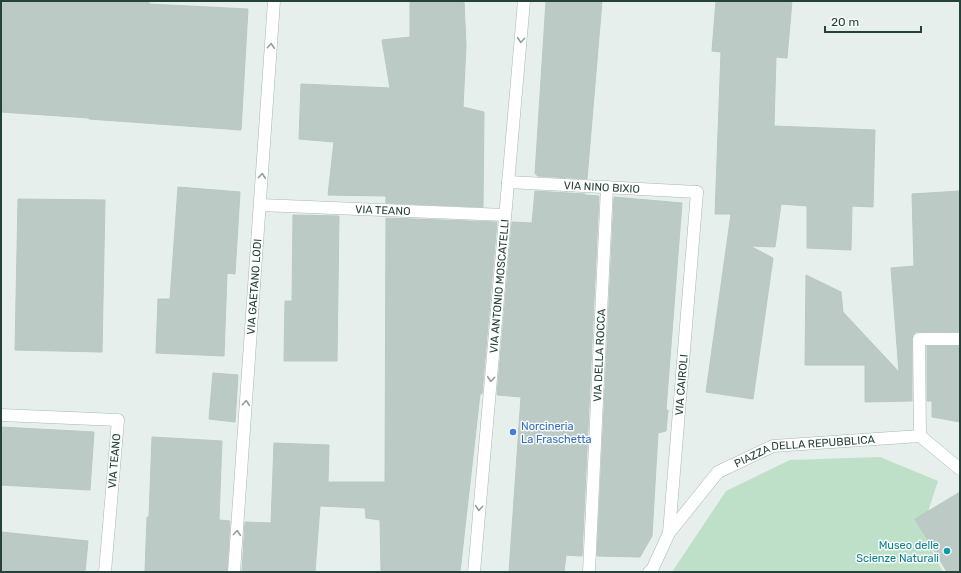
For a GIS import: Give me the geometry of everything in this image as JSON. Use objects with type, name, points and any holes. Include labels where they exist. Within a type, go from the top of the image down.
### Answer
[{"type":"street","name":"VIA GAETANO LODI","points":[[234,572],[274,1]]},
{"type":"street","name":"VIA ANTONIO MOSCATELLI","points":[[474,572],[524,1]]},
{"type":"street","name":"VIA NINO BIXIO","points":[[508,182],[696,192]]},
{"type":"street","name":"VIA DELLA ROCCA","points":[[589,572],[607,187]]},
{"type":"street","name":"VIA CAIROLI","points":[[649,572],[652,570],[669,533],[696,192]]},
{"type":"street","name":"VIA TEANO","points":[[260,205],[505,215]]},
{"type":"street","points":[[960,339],[919,339],[920,436],[960,469]]},
{"type":"street","name":"VIA TEANO","points":[[1,415],[118,420],[105,572]]},
{"type":"street","name":"PIAZZA DELLA REPUBBLICA","points":[[669,533],[718,472],[774,446],[920,436]]},
{"type":"green space","points":[[880,457],[938,481],[922,530],[943,572],[672,572],[726,491],[790,460]]},
{"type":"building","points":[[1,1],[149,1],[149,4],[248,9],[241,130],[1,112]]},
{"type":"building","points":[[410,1],[464,1],[466,46],[463,107],[484,112],[483,207],[386,203],[386,196],[328,195],[334,142],[299,139],[301,84],[390,88],[382,40],[410,37]]},
{"type":"building","points":[[546,1],[602,1],[587,179],[537,176],[537,174],[535,174]]},
{"type":"building","points":[[716,1],[792,1],[787,58],[776,57],[774,126],[875,130],[873,207],[852,206],[851,250],[807,248],[807,206],[781,204],[775,247],[750,246],[773,258],[753,399],[706,392],[731,214],[715,214],[721,52],[712,51]]},
{"type":"building","points":[[178,187],[240,192],[235,274],[227,273],[224,356],[156,353],[158,299],[170,299]]},
{"type":"building","points":[[535,191],[599,196],[582,556],[566,555],[564,572],[509,572],[521,397],[497,395],[512,222],[532,223]]},
{"type":"building","points":[[960,191],[960,332],[916,332],[913,335],[912,401],[865,402],[865,365],[805,365],[806,275],[841,292],[843,312],[899,372],[891,268],[914,266],[912,194]]},
{"type":"building","points":[[614,197],[682,203],[666,410],[668,410],[666,431],[658,433],[652,536],[640,557],[597,556]]},
{"type":"building","points":[[18,199],[105,200],[102,352],[15,350]]},
{"type":"building","points":[[293,215],[339,216],[337,361],[284,361],[285,301],[292,301]]},
{"type":"building","points":[[386,218],[497,222],[482,394],[480,394],[460,572],[381,571],[380,520],[366,518],[365,508],[320,506],[315,572],[242,572],[245,522],[271,523],[274,443],[329,445],[328,482],[385,482]]},
{"type":"building","points":[[927,346],[960,346],[960,422],[932,417],[932,401],[927,401]]},
{"type":"building","points":[[213,373],[238,375],[235,422],[209,419]]},
{"type":"building","points":[[1,427],[94,432],[90,490],[1,485]]},
{"type":"building","points":[[152,437],[222,441],[219,520],[230,521],[227,572],[145,572]]},
{"type":"building","name":"Museo delle Scienze Naturali","points":[[960,492],[960,572],[947,572],[915,519]]},
{"type":"building","points":[[1,532],[88,541],[85,572],[1,572]]},
{"type":"place","name":"Norcineria La Fraschetta","points":[[513,432]]},
{"type":"place","name":"Museo delle Scienze Naturali","points":[[947,551]]}]
